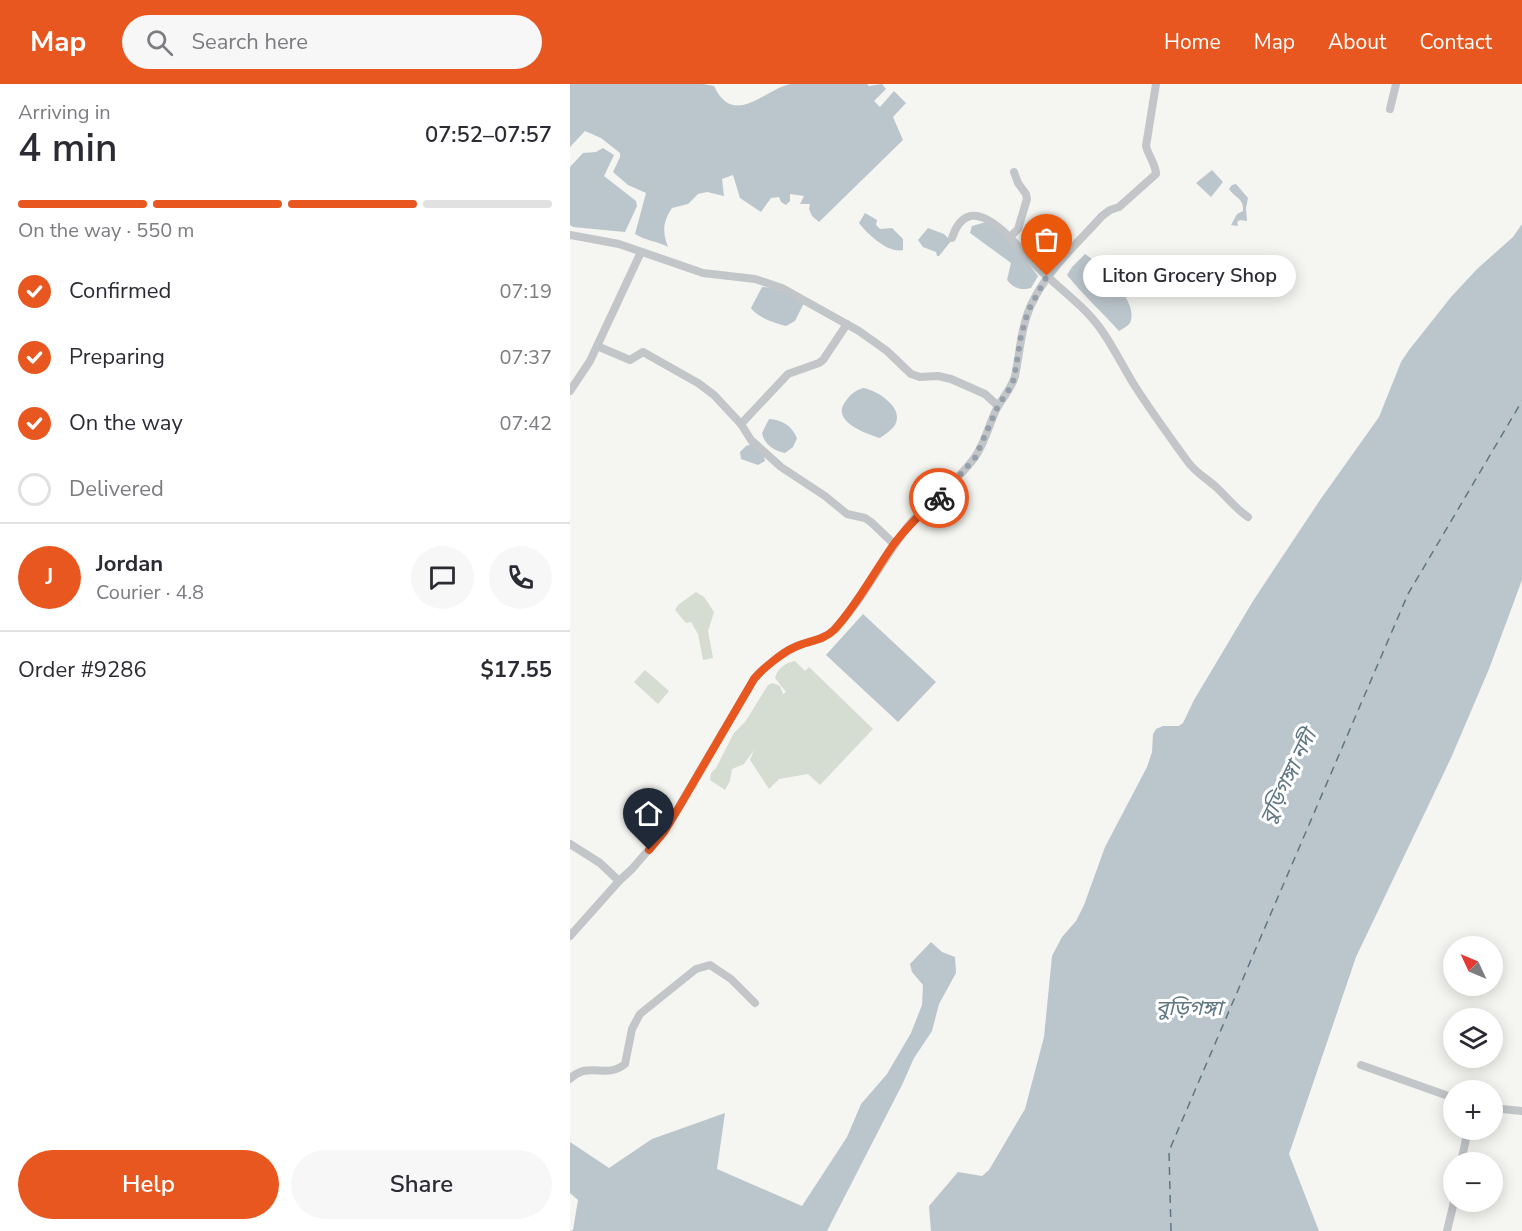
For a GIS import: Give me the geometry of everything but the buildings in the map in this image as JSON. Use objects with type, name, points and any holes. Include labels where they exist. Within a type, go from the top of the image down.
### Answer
[{"type":"street","points":[[570,936],[664,832],[761,670],[771,665],[790,649],[825,637],[833,631],[857,603],[894,544],[916,518],[950,488],[975,458],[998,406],[1014,379],[1021,336],[1028,311],[1047,276],[1102,216],[1119,207],[1156,174],[1146,146],[1156,84]]},
{"type":"street","points":[[1390,109],[1396,84]]},
{"type":"street","points":[[1010,237],[1018,229],[1027,199],[1014,172]]},
{"type":"street","points":[[952,238],[954,231],[964,218],[970,216],[991,221],[1010,237],[1047,276],[1065,290],[1101,330],[1143,399],[1189,464],[1248,517]]},
{"type":"street","points":[[570,235],[619,244],[703,273],[755,279],[782,288],[847,324],[887,351],[911,374],[920,377],[938,376],[951,379],[985,394],[998,406]]},
{"type":"street","points":[[570,391],[590,361],[641,252]]},
{"type":"street","points":[[741,424],[788,374],[823,360],[847,324]]},
{"type":"street","points":[[597,346],[630,360],[643,351],[673,367],[714,395],[741,424],[751,440],[781,467],[825,496],[847,514],[857,515],[871,522],[894,544]]},
{"type":"street","points":[[570,844],[600,862],[619,881]]},
{"type":"street","points":[[570,1079],[578,1072],[590,1068],[605,1072],[625,1064],[632,1029],[640,1014],[696,969],[710,965],[731,979],[754,1003]]},
{"type":"street","points":[[1361,1065],[1443,1094]]},
{"type":"street","points":[[1503,1109],[1522,1111]]},
{"type":"street","points":[[1447,1231],[1452,1212]]},
{"type":"shaded area","points":[[696,592],[704,597],[714,612],[708,631],[713,658],[703,660],[698,634],[691,622],[686,623],[675,610],[678,605]]},
{"type":"shaded area","points":[[795,661],[805,671],[809,667],[873,729],[820,785],[808,774],[779,779],[769,789],[750,760],[754,750],[744,764],[732,769],[730,781],[725,790],[710,780],[711,773],[716,768],[734,733],[745,722],[768,685],[773,683],[780,686],[783,694],[786,692],[775,678],[782,666]]},
{"type":"shaded area","points":[[645,670],[669,691],[658,704],[634,682]]},
{"type":"water","points":[[570,84],[703,84],[714,86],[722,98],[731,104],[741,105],[751,103],[791,84],[867,84],[869,86],[882,84],[886,89],[874,101],[880,107],[894,91],[906,103],[893,117],[903,140],[819,222],[812,216],[809,209],[810,204],[800,204],[804,196],[790,194],[790,201],[786,205],[779,197],[771,198],[761,212],[740,198],[733,175],[722,179],[724,196],[707,192],[698,194],[688,204],[672,208],[664,227],[668,247],[635,234],[646,193],[628,185],[613,172],[620,153],[601,138],[585,131],[570,147]]},
{"type":"water","points":[[603,148],[614,155],[604,176],[636,201],[637,206],[625,232],[570,225],[570,167],[583,153],[596,152]]},
{"type":"water","points":[[1212,170],[1223,182],[1211,197],[1196,183]]},
{"type":"water","points":[[1236,184],[1248,198],[1247,221],[1240,220],[1237,222],[1238,226],[1231,225],[1237,214],[1243,211],[1243,207],[1241,201],[1229,189]]},
{"type":"water","points":[[865,213],[877,220],[876,225],[880,229],[892,228],[903,239],[903,250],[885,246],[867,232],[859,223]]},
{"type":"water","points":[[986,222],[1008,239],[1038,276],[1031,288],[1021,289],[1012,285],[1007,280],[1011,263],[970,233],[972,226]]},
{"type":"water","name":"বুড়িগঙ্গা","points":[[1522,224],[1522,580],[1489,669],[1451,758],[1356,957],[1289,1154],[1319,1231],[931,1231],[929,1206],[958,1172],[982,1176],[989,1170],[1025,1109],[1044,1037],[1052,956],[1062,937],[1076,921],[1105,847],[1147,767],[1152,752],[1153,734],[1156,729],[1163,726],[1179,726],[1183,723],[1194,700],[1253,601],[1379,417],[1401,362],[1409,350],[1451,297],[1477,269],[1513,237]]},
{"type":"water","points":[[928,228],[944,234],[951,241],[939,256],[936,252],[923,247],[918,240]]},
{"type":"water","points":[[1085,254],[1117,284],[1130,305],[1132,315],[1130,323],[1119,331],[1067,275]]},
{"type":"water","points":[[762,287],[779,288],[804,303],[795,321],[786,326],[767,320],[754,312],[751,308]]},
{"type":"water","points":[[863,388],[882,396],[896,412],[895,425],[880,438],[852,426],[843,415],[842,409],[845,402],[853,393]]},
{"type":"water","points":[[769,419],[786,424],[797,438],[793,447],[785,453],[770,446],[763,437],[762,433]]},
{"type":"water","points":[[754,443],[765,461],[758,465],[741,459],[740,452],[746,446]]},
{"type":"water","points":[[863,614],[936,682],[898,722],[826,655]]},
{"type":"water","points":[[931,942],[942,952],[955,957],[956,973],[939,1004],[932,1031],[914,1058],[827,1231],[570,1231],[573,1230],[578,1200],[570,1193],[570,1142],[609,1168],[652,1139],[725,1113],[717,1169],[802,1206],[847,1137],[861,1104],[887,1074],[911,1033],[922,1005],[923,985],[912,972],[910,964]]},
{"type":"ferry route","points":[[1171,1231],[1169,1151],[1408,594],[1522,401]]},
{"type":"way so far","points":[[939,498],[975,458],[998,406],[1010,388],[1014,379],[1021,336],[1028,318],[1028,311],[1047,276]]},
{"type":"place","name":"Liton Grocery Shop","points":[[1047,276]]},
{"type":"route","points":[[649,850],[664,832],[761,670],[771,665],[790,649],[825,637],[833,631],[857,603],[894,544],[926,508],[939,498]]},
{"type":"water label","name":"বুড়িগঙ্গা নদী","points":[[1288,777]]}]
